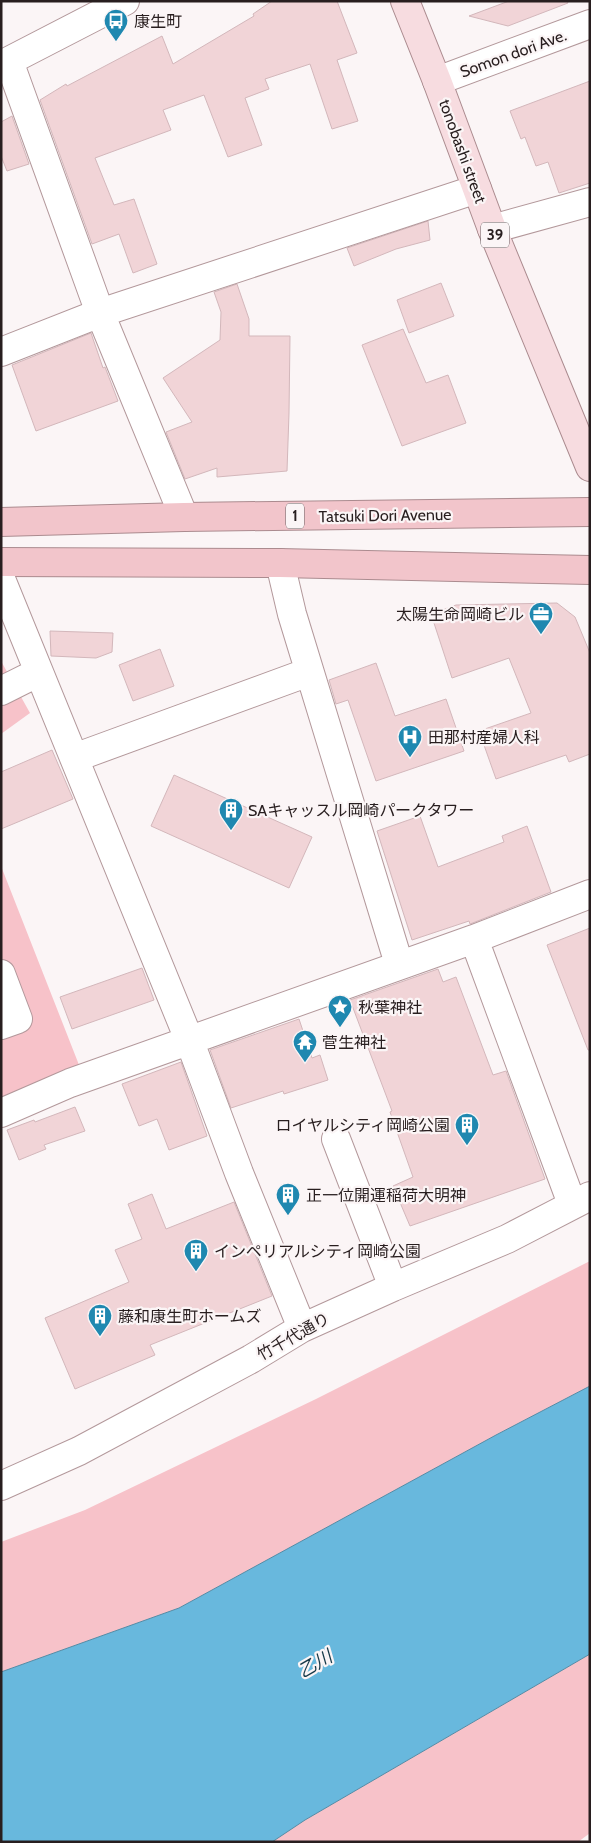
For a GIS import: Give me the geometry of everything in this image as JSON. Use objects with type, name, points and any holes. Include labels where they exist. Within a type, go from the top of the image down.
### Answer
[{"type":"highway","name":"Tatsuki Dori Avenue","points":[[1,522],[184,517],[590,512]]},
{"type":"highway","points":[[1,562],[280,563],[590,570]]},
{"type":"main road","name":"tonobashi street","points":[[405,1],[492,229],[590,467]]},
{"type":"street","points":[[124,1],[85,10],[5,63],[100,314],[184,517]]},
{"type":"street","name":"Somon dori Ave.","points":[[437,81],[590,24]]},
{"type":"street","points":[[1,352],[100,314],[477,189]]},
{"type":"street","points":[[492,229],[590,202]]},
{"type":"street","points":[[280,563],[292,614],[399,964]]},
{"type":"street","points":[[1,579],[190,1042],[239,1173],[302,1328]]},
{"type":"street","points":[[1,691],[39,672]]},
{"type":"street","points":[[74,758],[310,672]]},
{"type":"street","points":[[1,1113],[70,1083],[190,1042],[399,964],[474,939],[590,894]]},
{"type":"street","points":[[474,939],[581,1200]]},
{"type":"street","points":[[1,974],[18,1019],[1,1025]]},
{"type":"street","points":[[336,1139],[392,1287]]},
{"type":"street","name":"竹千代通り","points":[[1,1486],[79,1451],[251,1359],[302,1328],[392,1287],[507,1239],[581,1200]]},
{"type":"shaded area","points":[[1,661],[30,713],[1,734]]},
{"type":"shaded area","points":[[1,866],[81,1070],[1,1101]]},
{"type":"shaded area","points":[[590,1261],[590,1386],[496,1435],[179,1608],[1,1672],[1,1542],[85,1510],[316,1399]]},
{"type":"shaded area","points":[[590,1654],[590,1833],[578,1842],[272,1842],[305,1820]]},
{"type":"water","name":"乙川","points":[[590,1386],[590,1654],[305,1820],[272,1842],[1,1842],[1,1672],[179,1608],[496,1435]]},
{"type":"building","points":[[272,1],[337,1],[357,53],[337,60],[358,121],[332,129],[310,64],[265,79],[269,89],[245,98],[262,145],[228,157],[204,95],[163,110],[171,130],[95,158],[114,205],[134,199],[157,264],[133,273],[119,234],[92,244],[40,100],[66,84],[67,86],[162,36],[173,64],[254,16],[253,14]]},
{"type":"building","points":[[509,1],[567,1],[568,3],[508,26],[469,16]]},
{"type":"building","points":[[590,81],[590,183],[559,193],[548,162],[536,166],[525,137],[521,139],[510,111]]},
{"type":"building","points":[[12,116],[29,164],[7,171],[1,156],[1,122]]},
{"type":"building","points":[[428,221],[430,240],[396,249],[354,266],[347,248]]},
{"type":"building","points":[[441,283],[454,316],[409,333],[397,300]]},
{"type":"building","points":[[237,284],[249,319],[249,336],[290,336],[287,471],[217,477],[217,468],[185,479],[166,432],[192,422],[163,378],[220,340],[221,312],[214,292]]},
{"type":"building","points":[[403,329],[426,383],[448,375],[466,423],[402,446],[362,345]]},
{"type":"building","points":[[91,333],[103,368],[105,367],[118,401],[36,431],[12,365]]},
{"type":"building","points":[[557,603],[575,617],[590,653],[590,754],[569,762],[566,755],[496,779],[479,731],[531,713],[509,658],[452,678],[431,614],[456,605]]},
{"type":"building","points":[[50,631],[113,633],[112,652],[96,658],[51,656]]},
{"type":"building","points":[[160,649],[174,686],[133,701],[119,665]]},
{"type":"building","points":[[376,663],[395,716],[446,699],[464,751],[376,781],[348,700],[336,704],[329,680]]},
{"type":"building","points":[[52,750],[73,799],[1,829],[1,772]]},
{"type":"building","name":"SAキャッスル岡崎パークタワー","points":[[174,775],[312,837],[289,888],[151,826]]},
{"type":"building","points":[[420,816],[438,867],[504,842],[502,836],[527,826],[551,892],[470,924],[469,921],[412,940],[377,831]]},
{"type":"building","points":[[590,928],[590,1050],[588,1050],[547,945]]},
{"type":"building","points":[[142,968],[154,1000],[72,1029],[60,997]]},
{"type":"building","points":[[438,969],[443,982],[456,977],[493,1075],[506,1071],[545,1179],[410,1226],[393,1186],[413,1177],[390,1112],[392,1111],[350,1000]]},
{"type":"building","points":[[299,1019],[312,1058],[320,1055],[328,1080],[284,1094],[283,1091],[231,1108],[210,1050]]},
{"type":"building","points":[[181,1062],[207,1136],[169,1150],[157,1119],[139,1126],[122,1084]]},
{"type":"building","points":[[75,1107],[85,1131],[44,1145],[46,1149],[19,1160],[7,1130]]},
{"type":"building","name":"インペリアルシティ岡崎公園","points":[[152,1194],[166,1229],[234,1202],[272,1296],[150,1345],[155,1355],[75,1389],[45,1318],[129,1282],[115,1250],[142,1239],[128,1204]]},
{"type":"place","name":"康生町","points":[[116,42]]},
{"type":"place","name":"太陽生命岡崎ビル","points":[[541,635]]},
{"type":"place","name":"田那村産婦人科","points":[[410,758]]},
{"type":"place","name":"SAキャッスル岡崎パークタワー","points":[[231,831]]},
{"type":"place","name":"秋葉神社","points":[[340,1028]]},
{"type":"place","name":"菅生神社","points":[[305,1063]]},
{"type":"place","name":"ロイヤルシティ岡崎公園","points":[[467,1146]]},
{"type":"place","name":"正一位開運稲荷大明神","points":[[288,1216]]},
{"type":"place","name":"インペリアルシティ岡崎公園","points":[[196,1272]]},
{"type":"place","name":"藤和康生町ホームズ","points":[[100,1337]]}]
